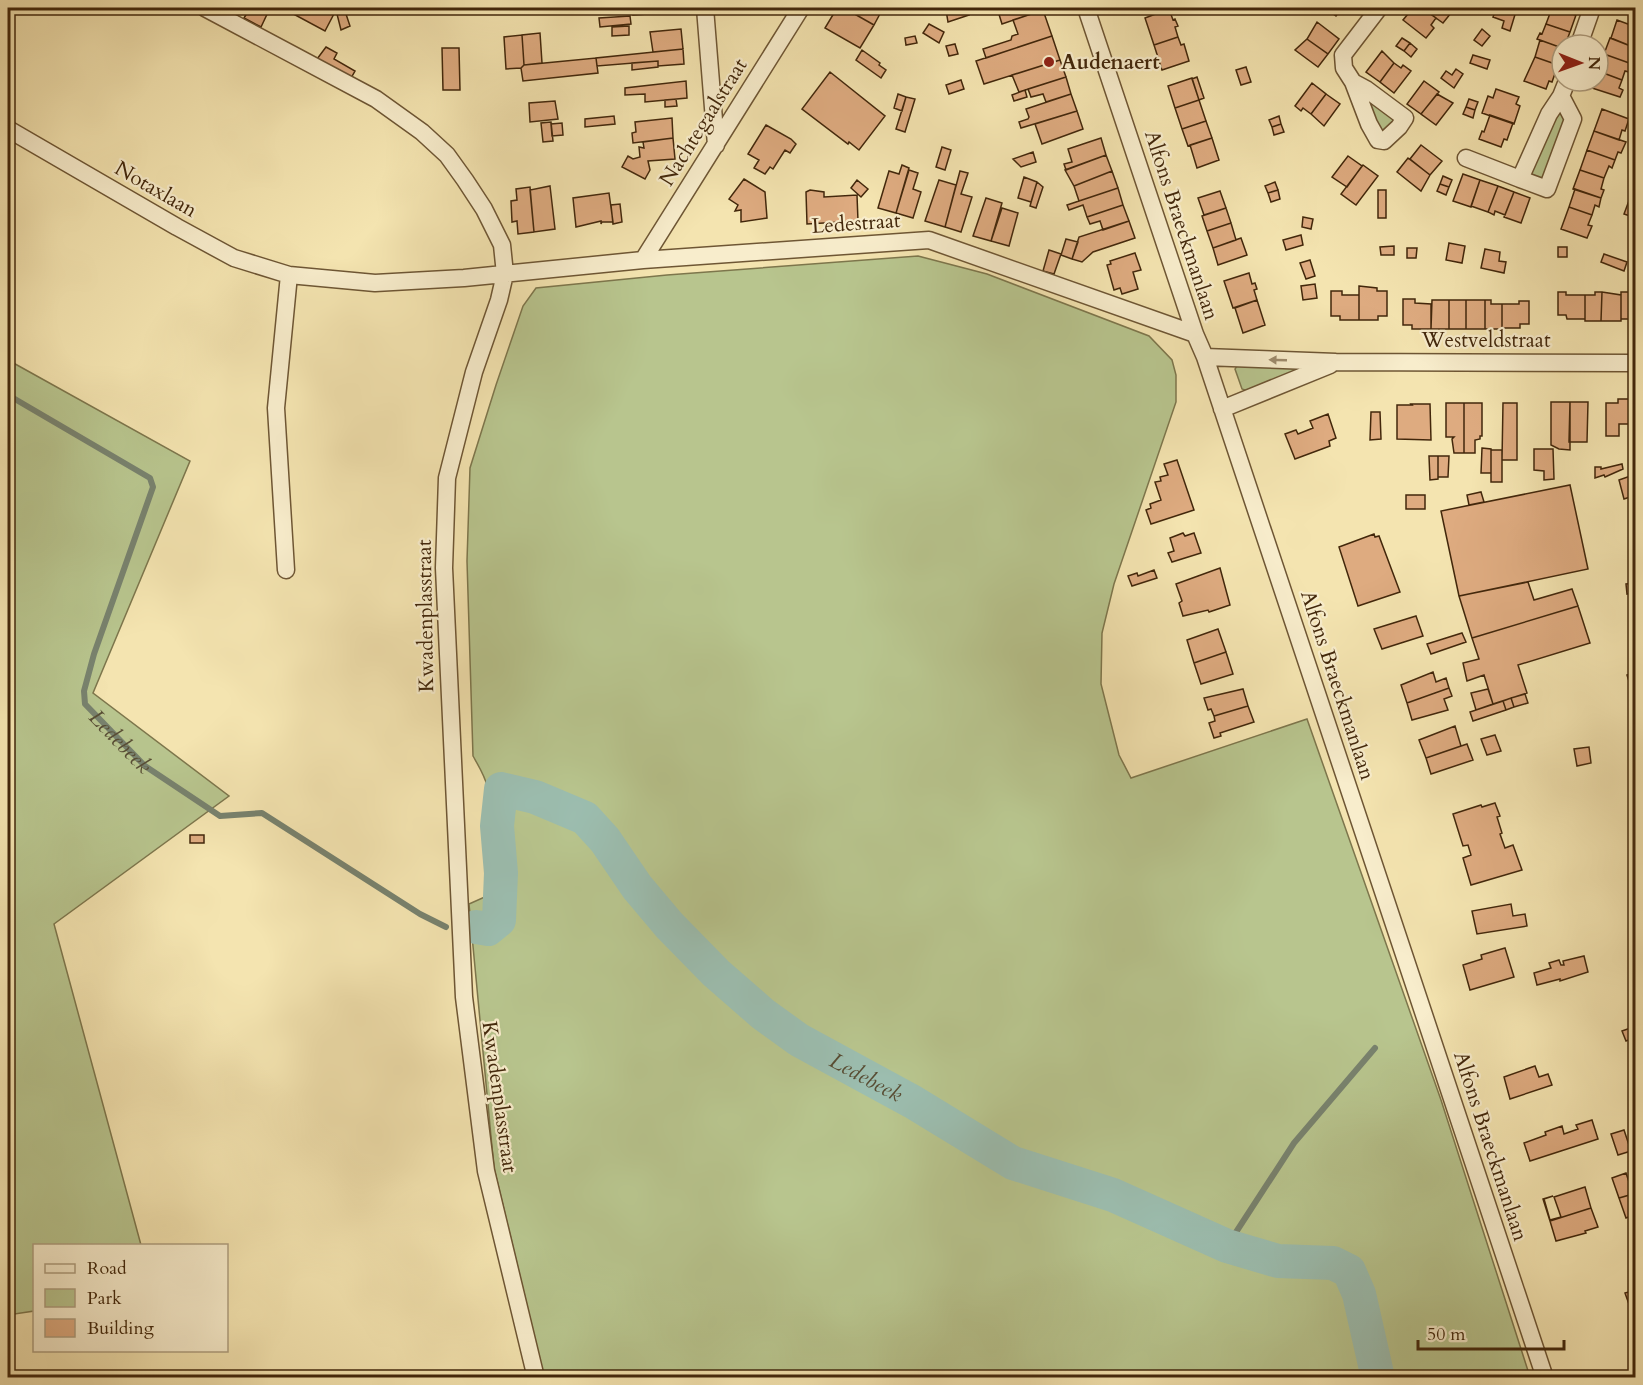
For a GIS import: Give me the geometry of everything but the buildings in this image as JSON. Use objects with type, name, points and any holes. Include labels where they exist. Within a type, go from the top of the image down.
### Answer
[{"type":"street","name":"Kwadenplasstraat","points":[[205,8],[376,99],[422,132],[447,155],[484,209],[502,245],[506,274],[474,372],[447,478],[444,568],[464,997],[486,1171],[536,1377]]},
{"type":"street","points":[[705,8],[716,145]]},
{"type":"street","name":"Nachtegaalstraat","points":[[643,260],[801,8]]},
{"type":"street","name":"Alfons Braeckmanlaan","points":[[1086,8],[1195,334],[1205,357],[1545,1377]]},
{"type":"street","points":[[1353,82],[1344,68],[1343,55],[1379,8]]},
{"type":"street","points":[[1583,33],[1592,8]]},
{"type":"street","points":[[1520,179],[1562,93]]},
{"type":"street","points":[[1466,158],[1548,189],[1573,119],[1565,93]]},
{"type":"street","name":"Notaxlaan","points":[[8,129],[234,258],[289,275],[375,283],[506,274]]},
{"type":"street","name":"Ledestraat","points":[[506,274],[643,260],[928,240],[1195,334]]},
{"type":"street","points":[[286,570],[276,408],[289,275]]},
{"type":"street","name":"Westveldstraat","points":[[1205,357],[1336,362],[1635,363]]},
{"type":"street","name":"Westveldstraat","points":[[1222,409],[1336,362]]},
{"type":"green space","points":[[1366,97],[1396,121],[1384,132],[1381,132]]},
{"type":"green space","points":[[1562,112],[1566,118],[1540,180],[1530,173],[1558,114]]},
{"type":"green space","points":[[918,256],[987,274],[1149,336],[1172,360],[1176,375],[1176,402],[1114,584],[1102,633],[1101,684],[1119,755],[1131,778],[1307,719],[1441,1100],[1530,1377],[544,1377],[494,1168],[469,904],[487,896],[492,827],[486,782],[473,756],[467,561],[470,468],[496,385],[523,306],[536,288],[667,275]]},
{"type":"green space","points":[[8,360],[190,461],[93,693],[229,796],[54,924],[141,1244],[33,1244],[33,1311],[8,1315]]},
{"type":"green space","points":[[1298,365],[1302,369],[1247,391],[1242,389],[1235,369],[1237,366]]},
{"type":"waterway","name":"Ledebeek","points":[[8,395],[150,478],[153,487],[94,654],[84,691],[85,704],[145,766],[220,816],[262,813],[420,914],[446,927]]},
{"type":"waterway","name":"Ledebeek","points":[[476,927],[488,929],[499,920],[501,873],[497,826],[501,789],[535,797],[585,818],[605,840],[637,887],[669,925],[716,973],[763,1014],[799,1040],[913,1102],[1013,1163],[1113,1195],[1227,1246],[1278,1261],[1333,1263],[1349,1271],[1359,1294],[1378,1378]]},
{"type":"waterway","points":[[1227,1246],[1294,1143],[1375,1048]]},
{"type":"place","name":"Audenaert","points":[[1049,62]]}]
